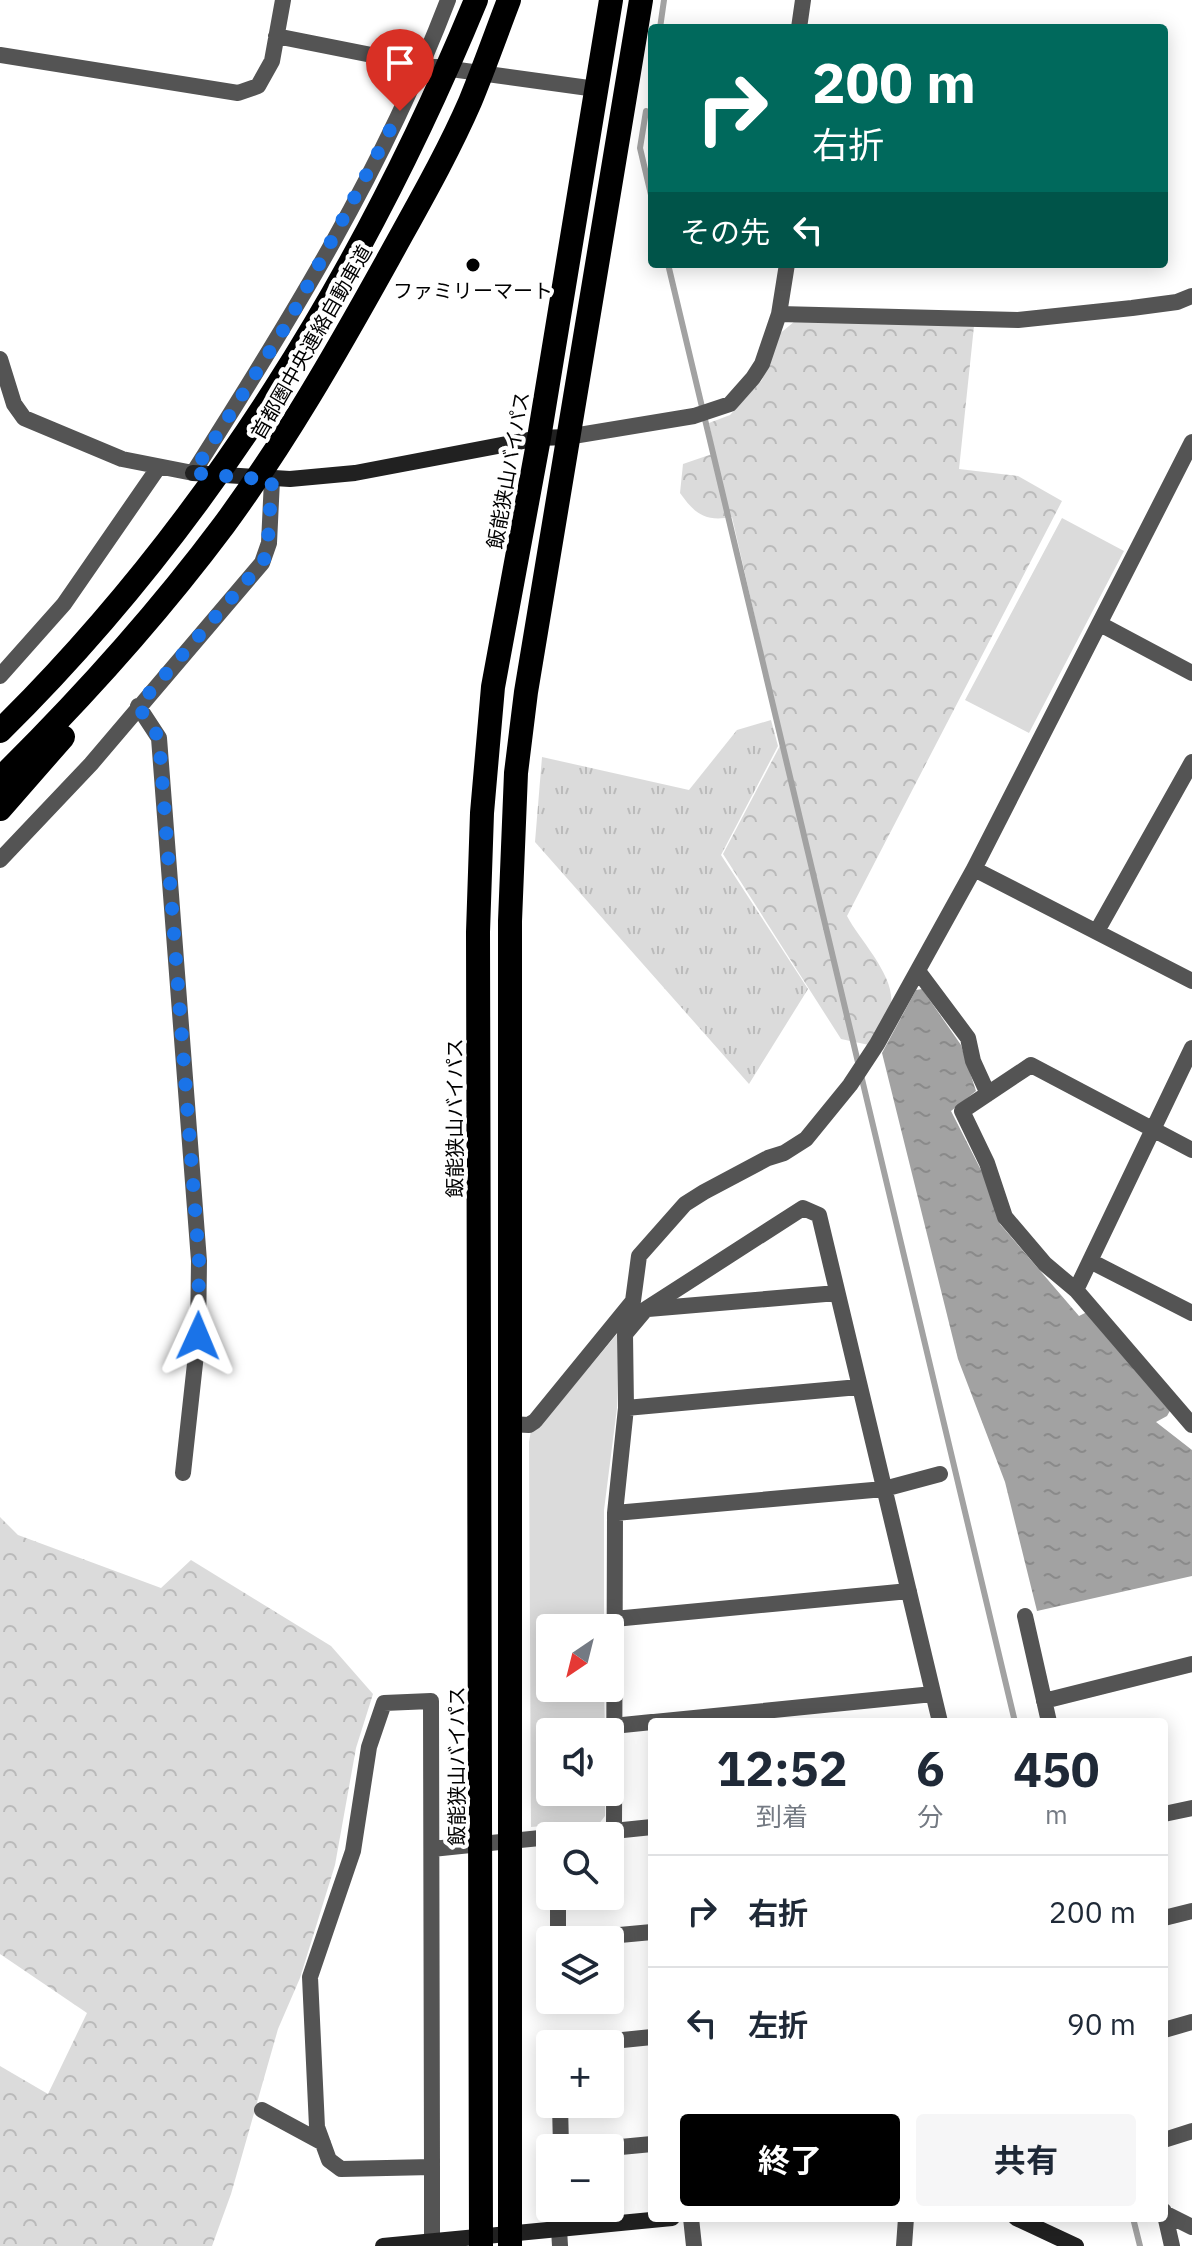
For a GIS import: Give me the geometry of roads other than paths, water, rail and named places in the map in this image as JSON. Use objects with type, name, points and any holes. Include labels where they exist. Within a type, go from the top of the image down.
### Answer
[{"type":"highway","name":"首都圏中央連絡自動車道","points":[[0,731],[86,639],[197,503],[270,397],[342,280],[451,63],[476,0]]},
{"type":"highway","name":"首都圏中央連絡自動車道","points":[[0,779],[96,679],[177,585],[225,524],[321,380],[427,188],[469,102],[509,0]]},
{"type":"highway","name":"飯能狭山バイパス","points":[[481,2246],[478,932],[482,813],[493,687],[539,438],[611,0]]},
{"type":"highway","points":[[510,2246],[510,921],[516,773],[567,437],[641,0]]},
{"type":"highway","points":[[0,809],[67,733],[177,585]]},
{"type":"street","points":[[0,55],[238,93],[258,86],[272,61],[283,0]]},
{"type":"street","points":[[193,473],[289,321],[352,207],[422,65],[448,0]]},
{"type":"street","points":[[800,24],[803,0]]},
{"type":"street","points":[[276,36],[422,65],[596,89]]},
{"type":"street","points":[[0,359],[14,404],[24,418],[122,459],[193,473],[272,480],[355,473],[539,438],[567,437],[694,416],[730,404],[762,364],[779,314],[786,268]]},
{"type":"street","points":[[779,314],[1018,320],[1177,302],[1192,296]]},
{"type":"street","points":[[509,1424],[529,1425],[535,1421],[633,1301],[639,1256],[685,1204],[806,1139],[853,1080],[974,869],[1192,442]]},
{"type":"street","points":[[0,676],[64,604],[158,468]]},
{"type":"street","points":[[0,860],[91,764],[262,563],[269,543],[272,480]]},
{"type":"street","points":[[1100,624],[1192,673]]},
{"type":"street","points":[[138,706],[159,738],[199,1261],[198,1336],[183,1473]]},
{"type":"street","points":[[1097,931],[1192,762]]},
{"type":"street","points":[[974,869],[1192,981]]},
{"type":"street","points":[[918,971],[968,1038],[973,1061],[988,1094]]},
{"type":"street","points":[[1076,1290],[1192,1048]]},
{"type":"street","points":[[1192,1150],[1031,1065],[962,1111],[987,1163],[1005,1217],[1045,1264],[1076,1290],[1192,1425]]},
{"type":"street","points":[[614,1614],[615,1513],[626,1408],[625,1334],[646,1309],[803,1208],[819,1215],[939,1718]]},
{"type":"street","points":[[1092,1262],[1192,1313]]},
{"type":"street","points":[[646,1309],[837,1293]]},
{"type":"street","points":[[626,1408],[859,1387]]},
{"type":"street","points":[[615,1513],[884,1489],[940,1474]]},
{"type":"street","points":[[624,1618],[909,1591]]},
{"type":"street","points":[[1025,1616],[1048,1718]]},
{"type":"street","points":[[1044,1701],[1192,1664]]},
{"type":"street","points":[[693,1718],[933,1694]]},
{"type":"street","points":[[432,2167],[341,2169],[329,2160],[317,2127],[310,1977],[353,1851],[369,1747],[384,1703],[431,1701],[440,1849],[432,2167],[438,2239]]},
{"type":"street","points":[[624,1725],[648,1722]]},
{"type":"street","points":[[1168,1813],[1192,1808]]},
{"type":"street","points":[[624,1829],[648,1827]]},
{"type":"street","points":[[440,1849],[536,1838]]},
{"type":"street","points":[[1168,1917],[1192,1911]]},
{"type":"street","points":[[624,1935],[648,1932]]},
{"type":"street","points":[[1168,2029],[1192,2022]]},
{"type":"street","points":[[624,2040],[648,2037]]},
{"type":"street","points":[[262,2110],[323,2143]]},
{"type":"street","points":[[1168,2139],[1192,2131]]},
{"type":"street","points":[[624,2147],[648,2144]]},
{"type":"street","points":[[1168,2214],[1192,2227]]},
{"type":"street","points":[[383,2246],[648,2220]]},
{"type":"street","points":[[691,2222],[694,2246]]},
{"type":"street","points":[[904,2246],[906,2222]]},
{"type":"street","points":[[1030,2222],[1076,2246]]},
{"type":"street","points":[[1166,2222],[1172,2246]]},
{"type":"street","points":[[554,2229],[560,2246]]},
{"type":"water","points":[[922,989],[961,1045],[976,1091],[951,1111],[984,1176],[1000,1224],[1079,1316],[1089,1311],[1171,1409],[1167,1416],[1156,1422],[1192,1450],[1192,1576],[1037,1611],[1005,1482],[958,1359],[882,1053],[916,990]]},
{"type":"waterway","points":[[661,24],[664,0]]},
{"type":"waterway","points":[[646,111],[640,148],[648,182]]},
{"type":"waterway","points":[[669,268],[1014,1718]]},
{"type":"waterway","points":[[1134,2222],[1140,2246]]},
{"type":"place","name":"ファミリーマート","points":[[473,265]]}]
